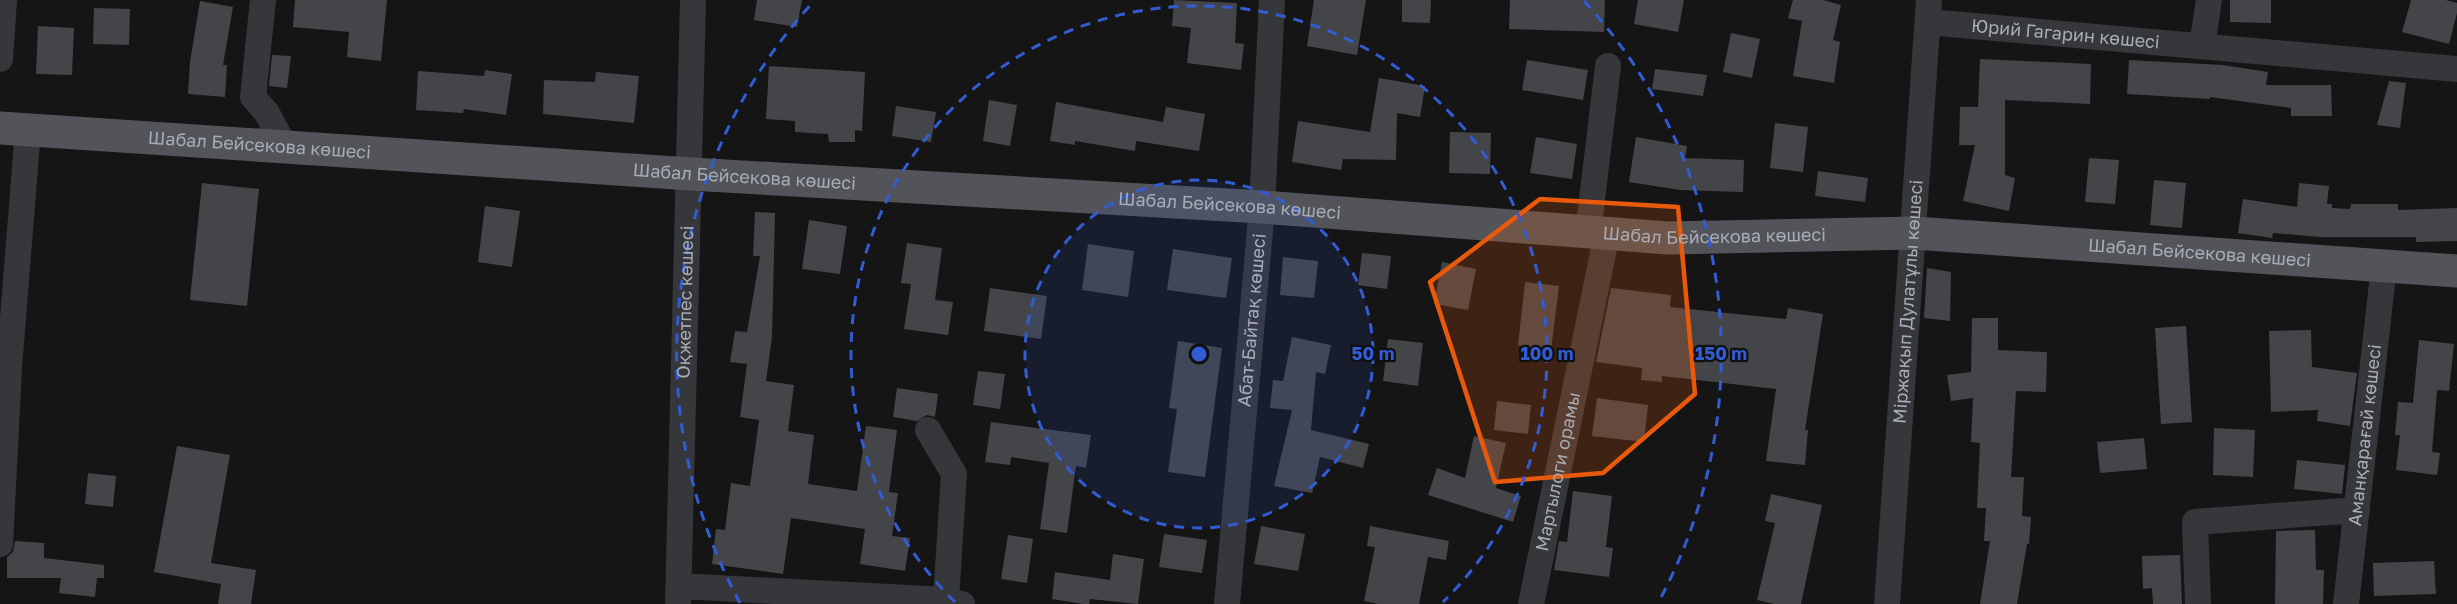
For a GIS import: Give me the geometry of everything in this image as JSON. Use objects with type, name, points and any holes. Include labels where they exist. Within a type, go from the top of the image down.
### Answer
[{"type":"main road","name":"Шабал Бейсекова көшесі","points":[[14,129],[691,174],[1262,207],[1597,234],[1668,238],[1914,233],[2457,271]]},
{"type":"street","points":[[0,59],[4,0]]},
{"type":"street","points":[[263,0],[253,97],[267,113],[285,147]]},
{"type":"street","name":"Оқжетпес көшесі","points":[[679,595],[691,174],[693,0]]},
{"type":"street","name":"Абат-Байтақ көшесі","points":[[1227,604],[1262,207],[1272,0]]},
{"type":"street","points":[[2202,46],[2209,0]]},
{"type":"street","name":"Юрий Гагарин көшесі","points":[[1928,11],[2202,46],[2457,69]]},
{"type":"street","name":"Міржақып Дулатұлы көшесі","points":[[1887,604],[1928,11]]},
{"type":"street","name":"Мартылоги орамы","points":[[1531,604],[1597,234],[1608,66]]},
{"type":"street","points":[[0,544],[9,368],[14,129]]},
{"type":"street","name":"Аманқарағай көшесі","points":[[2346,604],[2384,266]]},
{"type":"street","points":[[679,595],[954,602],[954,474],[928,430]]},
{"type":"street","points":[[2198,604],[2195,522],[2357,510]]},
{"type":"highlighted area","points":[[1540,199],[1678,207],[1695,394],[1603,473],[1495,482],[1430,282]]},
{"type":"building","points":[[295,0],[387,0],[381,61],[347,57],[349,32],[293,27]]},
{"type":"building","points":[[757,0],[802,0],[797,27],[754,20]]},
{"type":"building","points":[[1174,0],[1237,3],[1235,43],[1244,44],[1241,70],[1187,63],[1191,28],[1172,26]]},
{"type":"building","points":[[1314,0],[1366,0],[1357,55],[1307,46]]},
{"type":"building","points":[[1402,0],[1431,0],[1430,23],[1402,22]]},
{"type":"building","points":[[1510,0],[1605,0],[1604,32],[1509,29]]},
{"type":"building","points":[[1638,0],[1684,0],[1678,32],[1634,24]]},
{"type":"building","points":[[1793,0],[1823,0],[1841,5],[1833,40],[1840,42],[1834,83],[1793,76],[1802,21],[1788,18]]},
{"type":"building","points":[[2230,0],[2271,0],[2271,23],[2230,22]]},
{"type":"building","points":[[2411,0],[2446,0],[2457,3],[2457,13],[2449,44],[2402,32]]},
{"type":"building","points":[[200,1],[233,7],[223,65],[227,65],[225,97],[188,94],[190,62]]},
{"type":"building","points":[[94,8],[130,9],[129,45],[93,44]]},
{"type":"building","points":[[38,26],[74,28],[72,75],[36,74]]},
{"type":"building","points":[[1731,33],[1760,39],[1752,78],[1723,72]]},
{"type":"building","points":[[272,55],[291,56],[287,88],[269,86]]},
{"type":"building","points":[[1980,59],[2091,64],[2090,104],[2005,100],[2005,175],[2015,178],[2009,211],[1963,201],[1975,145],[1959,145],[1960,107],[1978,107]]},
{"type":"building","points":[[1527,60],[1588,70],[1583,100],[1522,90]]},
{"type":"building","points":[[2129,60],[2223,65],[2268,72],[2266,85],[2331,85],[2332,116],[2291,116],[2291,108],[2210,97],[2210,99],[2127,94]]},
{"type":"building","points":[[769,66],[865,72],[862,131],[855,130],[855,142],[829,142],[828,134],[795,132],[795,121],[766,119]]},
{"type":"building","points":[[1655,69],[1707,75],[1703,96],[1652,89]]},
{"type":"building","points":[[485,70],[512,74],[506,115],[464,109],[463,113],[416,110],[418,71],[484,76]]},
{"type":"building","points":[[596,72],[639,76],[634,123],[543,114],[544,80],[595,82]]},
{"type":"building","points":[[1379,78],[1425,86],[1420,117],[1397,113],[1396,160],[1343,159],[1341,170],[1292,162],[1298,121],[1370,132]]},
{"type":"building","points":[[2389,81],[2406,83],[2400,128],[2377,125]]},
{"type":"building","points":[[989,100],[1017,105],[1010,146],[983,141]]},
{"type":"building","points":[[1056,102],[1163,122],[1166,107],[1205,114],[1199,151],[1136,141],[1135,151],[1075,141],[1075,145],[1050,141]]},
{"type":"building","points":[[896,106],[936,112],[931,142],[892,136]]},
{"type":"building","points":[[1775,123],[1808,127],[1803,172],[1770,168]]},
{"type":"building","points":[[1450,132],[1491,133],[1490,174],[1449,173]]},
{"type":"building","points":[[1536,137],[1577,144],[1572,179],[1530,173]]},
{"type":"building","points":[[1636,137],[1687,146],[1685,158],[1744,160],[1743,192],[1680,190],[1629,182]]},
{"type":"building","points":[[2089,158],[2119,160],[2115,204],[2085,202]]},
{"type":"building","points":[[1818,171],[1868,178],[1865,202],[1815,196]]},
{"type":"building","points":[[2154,180],[2186,183],[2182,228],[2150,225]]},
{"type":"building","points":[[202,183],[259,189],[247,306],[190,300]]},
{"type":"building","points":[[2299,183],[2329,186],[2327,204],[2332,204],[2332,208],[2350,209],[2351,204],[2398,204],[2398,210],[2457,208],[2457,241],[2416,242],[2416,237],[2320,237],[2273,233],[2272,238],[2238,233],[2243,199],[2297,207]]},
{"type":"building","points":[[485,206],[520,211],[512,267],[478,262]]},
{"type":"building","points":[[755,212],[775,213],[772,337],[766,381],[794,385],[788,431],[814,435],[808,484],[857,491],[866,426],[897,430],[889,492],[898,493],[892,536],[910,538],[905,571],[860,564],[865,529],[791,518],[783,574],[712,564],[716,529],[725,530],[731,483],[750,486],[759,420],[740,417],[747,364],[730,362],[735,331],[747,332],[760,256],[753,256]]},
{"type":"building","points":[[809,220],[847,226],[840,274],[802,269]]},
{"type":"building","points":[[907,243],[942,248],[935,300],[953,302],[948,335],[904,329],[911,284],[901,283]]},
{"type":"building","points":[[1088,244],[1134,251],[1128,297],[1082,290]]},
{"type":"building","points":[[1173,249],[1232,258],[1226,298],[1167,290]]},
{"type":"building","points":[[1362,253],[1391,256],[1387,289],[1358,285]]},
{"type":"building","points":[[1283,257],[1318,261],[1314,298],[1280,295]]},
{"type":"building","points":[[1442,262],[1476,269],[1468,310],[1434,304]]},
{"type":"building","points":[[1927,268],[1951,272],[1950,321],[1924,318]]},
{"type":"building","points":[[1525,282],[1559,286],[1551,350],[1518,345]]},
{"type":"building","points":[[990,288],[1047,296],[1041,339],[984,331]]},
{"type":"building","points":[[1611,288],[1671,295],[1670,307],[1786,319],[1788,308],[1823,314],[1805,430],[1808,430],[1805,465],[1766,461],[1776,389],[1662,376],[1662,382],[1641,380],[1642,368],[1596,362]]},
{"type":"building","points":[[1972,318],[1998,318],[1998,350],[2047,352],[2046,392],[2016,391],[2011,477],[2024,477],[2022,516],[2031,517],[2029,544],[2027,544],[2017,604],[1980,604],[1990,541],[1984,541],[1986,508],[1977,508],[1980,443],[1971,442],[1973,398],[1951,401],[1947,375],[1971,372]]},
{"type":"building","points":[[2186,326],[2192,422],[2161,424],[2155,328]]},
{"type":"building","points":[[2311,330],[2312,367],[2357,373],[2350,426],[2317,421],[2318,410],[2271,412],[2269,331]]},
{"type":"building","points":[[1292,337],[1331,345],[1325,374],[1316,372],[1311,430],[1369,444],[1363,468],[1320,457],[1312,493],[1274,486],[1292,410],[1270,408],[1273,380],[1283,381]]},
{"type":"building","points":[[1388,339],[1423,343],[1418,386],[1383,381]]},
{"type":"building","points":[[2419,340],[2454,344],[2449,391],[2437,390],[2432,452],[2440,453],[2437,475],[2396,470],[2400,435],[2395,435],[2398,402],[2413,403]]},
{"type":"building","points":[[1178,341],[1222,348],[1205,477],[1168,472],[1177,409],[1169,408]]},
{"type":"building","points":[[978,371],[1005,374],[1000,409],[973,405]]},
{"type":"building","points":[[897,388],[938,394],[935,417],[927,415],[917,421],[893,417]]},
{"type":"building","points":[[1597,398],[1648,405],[1644,442],[1592,436]]},
{"type":"building","points":[[1497,401],[1531,405],[1528,434],[1494,430]]},
{"type":"building","points":[[991,422],[1091,435],[1086,468],[1076,466],[1067,533],[1040,529],[1049,463],[1011,457],[1010,465],[985,462]]},
{"type":"building","points":[[2214,428],[2255,430],[2253,477],[2213,475]]},
{"type":"building","points":[[1474,436],[1506,443],[1496,488],[1521,496],[1513,522],[1428,495],[1437,468],[1465,478]]},
{"type":"building","points":[[2144,438],[2147,469],[2100,473],[2097,442]]},
{"type":"building","points":[[177,446],[230,455],[211,563],[256,570],[251,604],[218,604],[221,584],[154,572]]},
{"type":"building","points":[[2297,460],[2345,465],[2342,494],[2294,489]]},
{"type":"building","points":[[88,473],[116,476],[113,507],[85,504]]},
{"type":"building","points":[[1573,491],[1612,496],[1606,547],[1613,548],[1609,577],[1554,570],[1559,541],[1567,542]]},
{"type":"building","points":[[1771,494],[1822,505],[1801,604],[1774,604],[1757,600],[1775,523],[1765,521]]},
{"type":"building","points":[[1261,526],[1305,534],[1298,571],[1254,564]]},
{"type":"building","points":[[1370,526],[1449,541],[1446,560],[1428,557],[1419,604],[1378,604],[1364,601],[1375,547],[1367,546]]},
{"type":"building","points":[[2315,530],[2316,570],[2324,570],[2323,604],[2275,604],[2276,531]]},
{"type":"building","points":[[1164,534],[1207,540],[1202,573],[1159,567]]},
{"type":"building","points":[[1008,535],[1033,539],[1027,583],[1001,579]]},
{"type":"building","points":[[15,541],[44,543],[44,558],[104,565],[104,578],[97,578],[95,597],[59,593],[61,578],[7,578],[7,557],[13,552]]},
{"type":"building","points":[[1113,554],[1144,559],[1138,604],[1090,599],[1089,604],[1083,604],[1052,599],[1055,572],[1110,580]]},
{"type":"building","points":[[2180,555],[2182,604],[2153,604],[2152,588],[2143,589],[2142,556]]},
{"type":"building","points":[[2434,561],[2436,594],[2374,596],[2373,563]]}]
